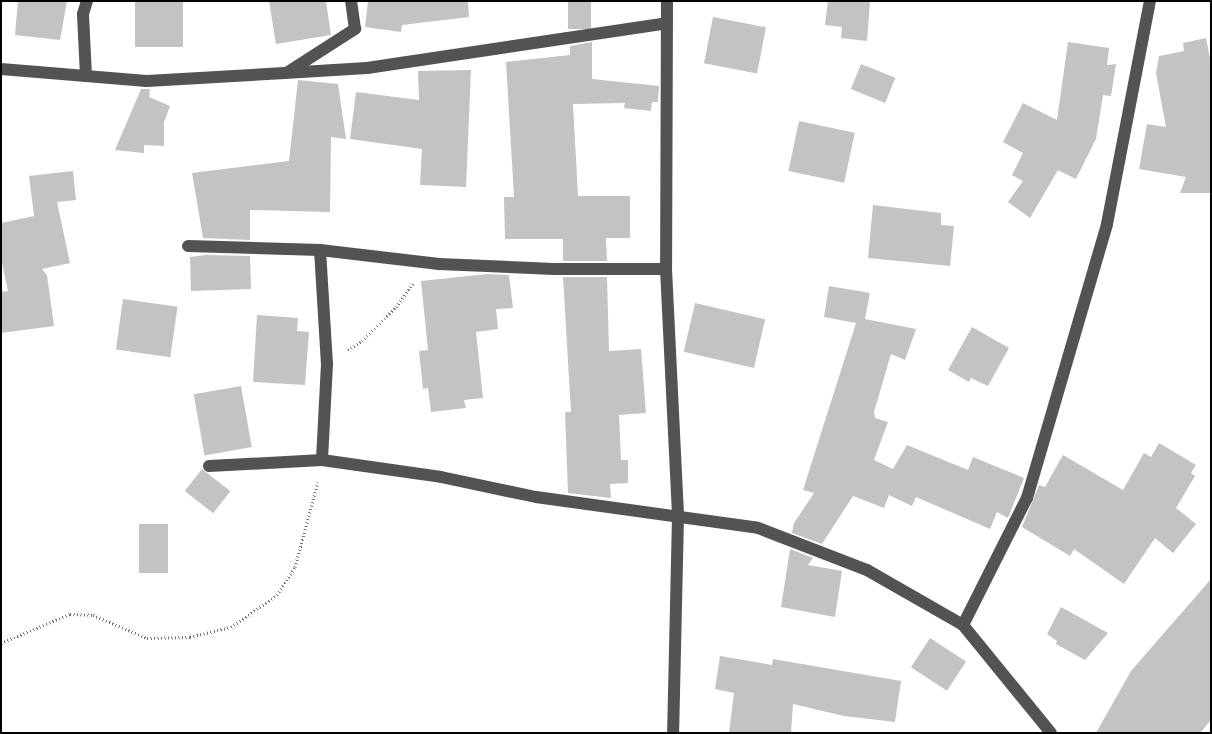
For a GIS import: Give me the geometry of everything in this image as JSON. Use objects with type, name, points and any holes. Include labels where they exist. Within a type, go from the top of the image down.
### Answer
[{"type":"street","points":[[86,1],[83,14],[86,76]]},
{"type":"street","points":[[285,74],[355,29],[350,1]]},
{"type":"street","points":[[667,1],[666,269],[678,517],[673,733]]},
{"type":"street","points":[[963,625],[1027,498],[1107,224],[1150,1]]},
{"type":"street","points":[[1,69],[147,81],[285,74],[367,68],[667,23]]},
{"type":"street","points":[[188,246],[320,250],[439,264],[554,269],[666,269]]},
{"type":"street","points":[[320,250],[327,364],[322,460]]},
{"type":"street","points":[[209,466],[322,460],[441,477],[536,497],[758,528],[866,570],[963,625],[1051,733]]},
{"type":"path","points":[[327,364],[362,341],[396,307],[413,284],[439,264]]},
{"type":"path","points":[[1,643],[70,614],[93,615],[147,638],[190,636],[231,626],[277,595],[296,567],[322,460]]},
{"type":"building","points":[[18,1],[67,1],[60,40],[15,35]]},
{"type":"building","points":[[135,1],[183,1],[183,47],[135,47]]},
{"type":"building","points":[[269,1],[326,1],[331,35],[276,44]]},
{"type":"building","points":[[368,1],[468,1],[469,17],[402,25],[401,32],[365,27]]},
{"type":"building","points":[[568,1],[591,1],[591,29],[568,29]]},
{"type":"building","points":[[828,1],[870,1],[867,41],[841,38],[842,27],[825,25]]},
{"type":"building","points":[[713,17],[766,27],[757,73],[704,63]]},
{"type":"building","points":[[1206,38],[1211,64],[1211,193],[1180,193],[1186,177],[1139,169],[1147,124],[1166,127],[1156,73],[1159,56],[1184,51],[1183,43]]},
{"type":"building","points":[[592,42],[592,79],[659,86],[658,102],[652,102],[651,111],[624,108],[625,103],[573,104],[578,196],[630,196],[630,238],[606,238],[607,261],[563,261],[563,239],[505,239],[504,197],[514,197],[506,62],[570,55],[570,46]]},
{"type":"building","points":[[1068,42],[1109,48],[1107,65],[1116,64],[1111,96],[1103,95],[1096,139],[1076,179],[1058,170],[1030,218],[1008,202],[1023,181],[1012,175],[1023,153],[1003,142],[1023,103],[1057,120]]},
{"type":"building","points":[[861,64],[895,78],[885,103],[851,89]]},
{"type":"building","points":[[471,70],[466,187],[420,185],[422,149],[350,139],[356,92],[419,100],[418,71]]},
{"type":"building","points":[[298,80],[338,84],[346,139],[331,137],[330,212],[250,210],[250,240],[203,238],[192,173],[289,161]]},
{"type":"building","points":[[141,89],[150,89],[149,97],[170,106],[164,122],[164,146],[144,145],[144,153],[115,150]]},
{"type":"building","points":[[799,121],[855,133],[844,183],[788,171]]},
{"type":"building","points":[[73,171],[76,200],[57,202],[70,263],[42,269],[47,275],[54,326],[1,333],[1,292],[8,291],[1,258],[1,223],[34,216],[29,176]]},
{"type":"building","points":[[873,205],[941,213],[941,225],[954,226],[950,266],[868,258]]},
{"type":"building","points":[[206,255],[250,256],[251,289],[191,291],[190,257]]},
{"type":"building","points":[[488,274],[509,275],[513,308],[496,309],[498,329],[476,332],[483,398],[464,400],[466,408],[431,412],[428,388],[423,389],[419,351],[428,350],[421,281]]},
{"type":"building","points":[[563,277],[607,277],[609,351],[641,349],[646,413],[619,415],[621,460],[628,460],[628,483],[610,484],[611,498],[568,493],[565,412],[571,412]]},
{"type":"building","points":[[829,286],[870,293],[865,319],[916,329],[905,360],[891,354],[874,412],[875,418],[888,422],[874,460],[893,469],[907,445],[968,470],[973,457],[1024,478],[1008,518],[997,512],[990,529],[916,497],[912,506],[889,495],[884,508],[853,496],[822,544],[792,533],[794,523],[814,493],[803,490],[856,323],[824,317]]},
{"type":"building","points":[[123,299],[177,307],[170,357],[116,350]]},
{"type":"building","points":[[695,303],[765,319],[754,368],[684,352]]},
{"type":"building","points":[[257,315],[298,318],[297,331],[309,332],[305,385],[253,382]]},
{"type":"building","points":[[972,327],[1009,348],[988,386],[971,378],[969,382],[948,370]]},
{"type":"building","points":[[241,386],[252,447],[204,455],[194,394]]},
{"type":"building","points":[[1159,443],[1196,465],[1191,473],[1195,476],[1176,508],[1196,524],[1173,553],[1155,538],[1124,584],[1074,549],[1070,556],[1022,527],[1039,485],[1045,487],[1063,455],[1123,490],[1144,453],[1151,457]]},
{"type":"building","points":[[202,469],[230,491],[213,513],[185,491]]},
{"type":"building","points":[[139,524],[168,524],[168,573],[139,573]]},
{"type":"building","points":[[790,549],[813,558],[808,565],[842,571],[835,617],[781,607]]},
{"type":"building","points":[[1211,579],[1211,720],[1200,733],[1096,733],[1131,671]]},
{"type":"building","points":[[1061,607],[1108,633],[1085,660],[1056,644],[1057,641],[1047,634]]},
{"type":"building","points":[[930,638],[966,661],[947,691],[911,667]]},
{"type":"building","points":[[720,656],[772,665],[773,659],[901,681],[895,722],[844,716],[793,704],[791,733],[729,733],[734,693],[715,689]]}]
